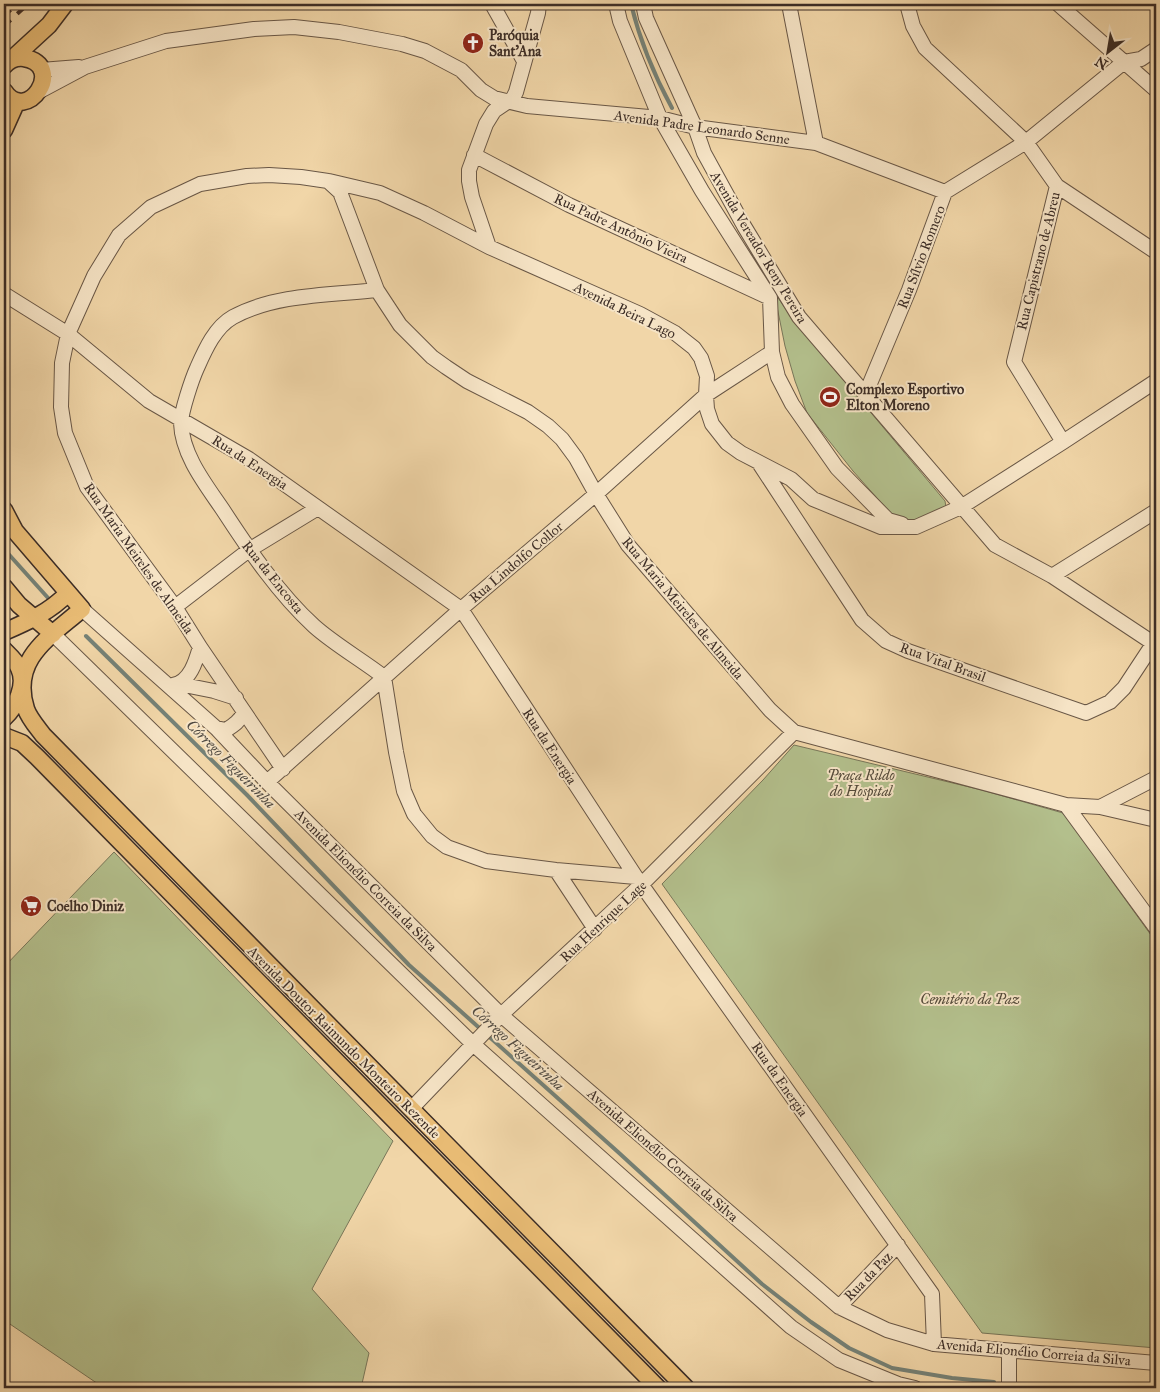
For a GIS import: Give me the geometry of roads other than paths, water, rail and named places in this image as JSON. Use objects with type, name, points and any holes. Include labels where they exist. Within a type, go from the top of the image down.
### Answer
[{"type":"main road","points":[[8,63],[50,25],[65,4]]},
{"type":"main road","points":[[4,130],[10,96],[30,100],[40,91],[43,84],[38,66],[50,25]]},
{"type":"main road","points":[[8,63],[20,57],[27,58],[38,66]]},
{"type":"main road","points":[[4,510],[15,530],[82,609],[40,644],[30,658],[16,702],[4,718]]},
{"type":"main road","points":[[4,587],[19,606],[53,634]]},
{"type":"main road","points":[[4,632],[60,602],[68,594]]},
{"type":"main road","points":[[4,650],[20,669],[22,684]]},
{"type":"main road","name":"Avenida Doutor Raimundo Monteiro Rezende","points":[[22,684],[26,710],[53,747],[686,1388]]},
{"type":"main road","name":"Avenida Doutor Raimundo Monteiro Rezende","points":[[4,736],[22,743],[33,753],[658,1388]]},
{"type":"street","points":[[492,4],[524,61]]},
{"type":"street","points":[[489,247],[475,206],[469,181],[469,170],[490,117],[500,106],[513,98],[516,92],[539,4]]},
{"type":"street","name":"Avenida Vereador Reny Pereira","points":[[616,4],[620,21],[660,118],[702,191],[770,298],[772,352],[778,377],[792,404],[837,468],[888,520],[916,527]]},
{"type":"street","name":"Avenida Vereador Reny Pereira","points":[[643,4],[646,18],[695,127],[704,153],[799,317],[995,545],[1052,576],[1155,645]]},
{"type":"street","points":[[790,4],[816,142]]},
{"type":"street","name":"Rua Capistrano de Abreu","points":[[907,4],[913,26],[925,48],[1026,142],[1057,186],[1014,362],[1063,442]]},
{"type":"street","points":[[1058,4],[1156,90]]},
{"type":"street","name":"Avenida Padre Leonardo Senne","points":[[40,91],[85,67],[166,41],[254,29],[304,27],[402,44],[425,51],[461,70],[481,90],[494,98],[508,102],[527,106],[660,118],[695,127],[816,142],[945,192]]},
{"type":"street","name":"Rua Sílvio Romero","points":[[866,393],[909,290],[945,192],[1026,142],[1124,62],[1142,59],[1156,49]]},
{"type":"street","name":"Avenida Padre Leonardo Senne","points":[[38,66],[85,67]]},
{"type":"street","name":"Rua Padre Antônio Vieira","points":[[474,156],[569,205],[770,298]]},
{"type":"street","name":"Rua Maria Meireles de Almeida","points":[[283,769],[175,607],[87,486],[65,433],[60,382],[68,334],[94,276],[119,235],[151,207],[200,184],[226,178],[269,175],[328,181],[340,192],[377,290],[400,324],[432,356],[467,381],[528,412],[562,439],[576,458],[628,545],[770,710],[794,732],[1066,805],[1100,807],[1156,820]]},
{"type":"street","name":"Avenida Beira Lago","points":[[328,181],[380,193],[424,213],[489,247],[640,314],[675,333],[694,348],[701,358],[707,376],[707,409],[712,424],[719,435],[740,452],[790,480],[813,499],[882,527],[916,527],[961,507],[1156,380]]},
{"type":"street","points":[[1057,186],[1156,252]]},
{"type":"street","name":"Rua da Encosta","points":[[377,290],[281,301],[252,309],[232,318],[207,346],[194,375],[181,421],[183,437],[200,476],[249,550],[279,588],[314,626],[384,677]]},
{"type":"street","name":"Rua da Energia","points":[[4,294],[68,334],[149,402],[249,459],[460,610],[639,881],[932,1294],[934,1344]]},
{"type":"street","name":"Rua Lindolfo Collor","points":[[267,782],[460,610],[596,494],[706,395],[772,352]]},
{"type":"street","name":"Rua Vital Brasil","points":[[758,463],[862,620],[886,641],[901,648],[1086,713],[1110,702],[1124,688],[1155,645]]},
{"type":"street","points":[[175,607],[249,550],[318,508]]},
{"type":"street","points":[[1052,576],[1156,511]]},
{"type":"street","name":"Avenida Elionélio Correia da Silva","points":[[82,609],[173,685],[267,782],[501,1015],[839,1307],[887,1330],[934,1344],[1156,1363]]},
{"type":"street","points":[[53,634],[473,1044],[792,1327],[839,1360],[898,1384],[915,1388]]},
{"type":"street","points":[[173,685],[192,669],[200,647]]},
{"type":"street","points":[[384,677],[404,791],[414,814],[426,830],[447,847],[486,861],[639,881]]},
{"type":"street","points":[[173,685],[214,691],[236,698]]},
{"type":"street","points":[[216,728],[226,730],[240,720],[244,712]]},
{"type":"street","name":"Rua Henrique Lage","points":[[410,1109],[501,1015],[595,929],[639,881],[794,732]]},
{"type":"street","points":[[1100,807],[1156,778]]},
{"type":"street","points":[[1066,805],[1156,928]]},
{"type":"street","points":[[556,870],[595,929]]},
{"type":"street","name":"Rua da Paz","points":[[839,1307],[898,1245]]},
{"type":"street","points":[[1009,1351],[1009,1388]]},
{"type":"waterway","points":[[631,4],[648,58],[672,108]]},
{"type":"waterway","name":"Córrego Figueirinha","points":[[4,549],[49,599]]},
{"type":"waterway","name":"Córrego Figueirinha","points":[[86,636],[247,795],[409,965],[762,1284],[811,1322],[849,1348],[892,1368],[952,1378],[994,1382]]},
{"type":"waterway","name":"Córrego Figueirinha","points":[[1030,1385],[1077,1388]]},
{"type":"railway","points":[[4,16],[17,4]]},
{"type":"railway","points":[[4,26],[28,4]]},
{"type":"place","name":"Paróquia Sant’Ana","points":[[473,43]]},
{"type":"place","name":"Complexo Esportivo Elton Moreno","points":[[830,397]]},
{"type":"place","name":"Coelho Diniz","points":[[31,906]]},
{"type":"park label","name":"Praça Rildo do Hospital","points":[[861,784]]},
{"type":"park label","name":"Cemitério da Paz","points":[[970,999]]}]
